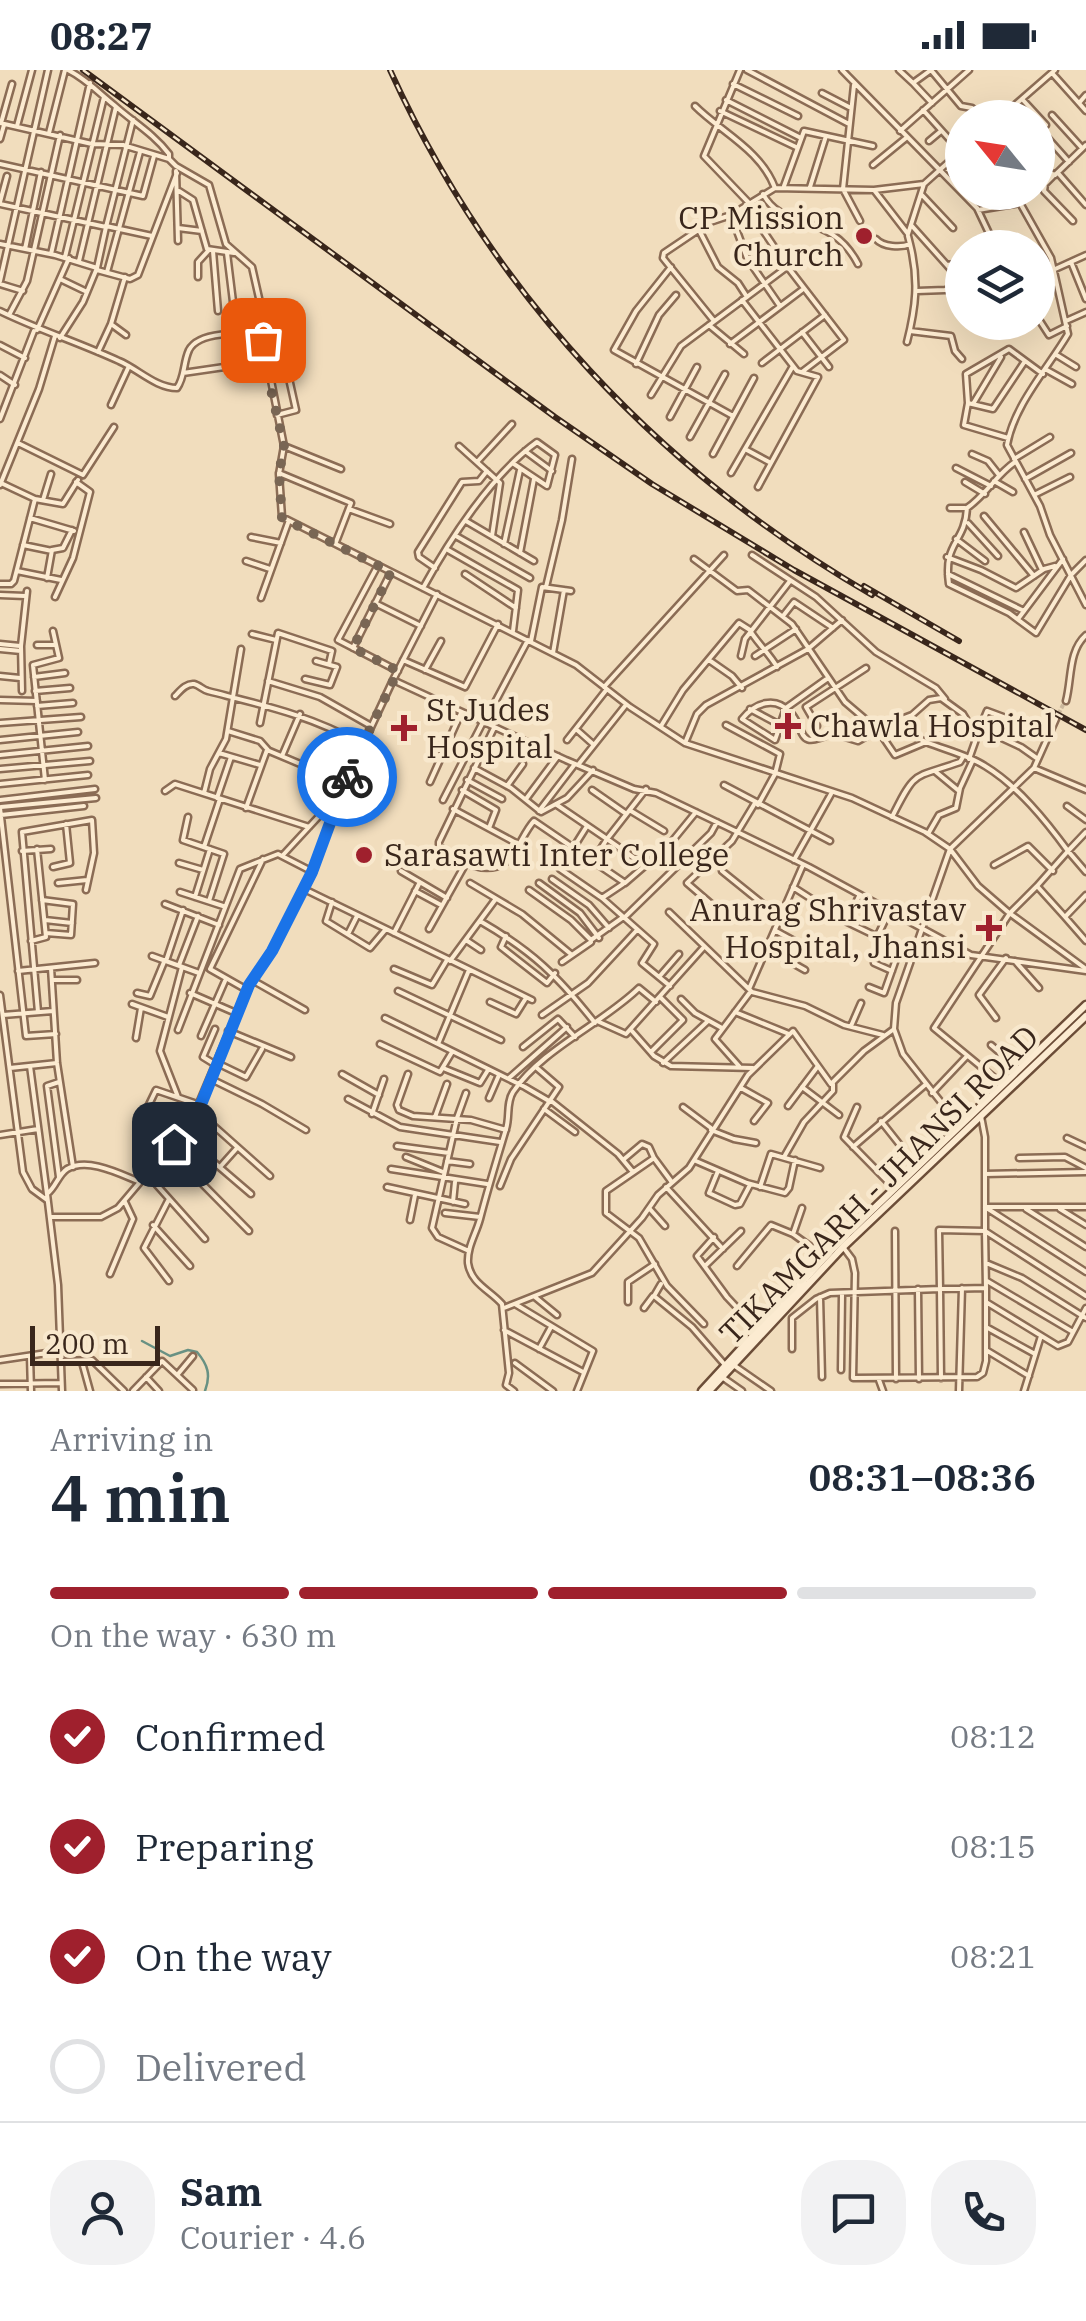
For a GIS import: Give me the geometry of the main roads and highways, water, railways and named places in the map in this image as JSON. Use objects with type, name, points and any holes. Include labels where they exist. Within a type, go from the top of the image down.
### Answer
[{"type":"waterway","points":[[142,1341],[170,1356],[188,1350],[197,1352],[207,1370],[205,1391]]},
{"type":"tunnel","points":[[1056,719],[1065,701]]},
{"type":"railway","points":[[83,70],[652,484],[794,570],[1086,730]]},
{"type":"railway","points":[[390,70],[431,152],[479,229],[531,302],[590,370],[653,434],[722,493],[872,595]]},
{"type":"railway","points":[[864,586],[959,641]]},
{"type":"place","name":"CP Mission Church","points":[[864,236]]},
{"type":"place","name":"Chawla Hospital","points":[[788,726]]},
{"type":"place","name":"St Judes Hospital","points":[[404,728]]},
{"type":"place","name":"Sarasawti Inter College","points":[[364,855]]},
{"type":"place","name":"Anurag Shrivastav Hospital, Jhansi","points":[[989,928]]}]
